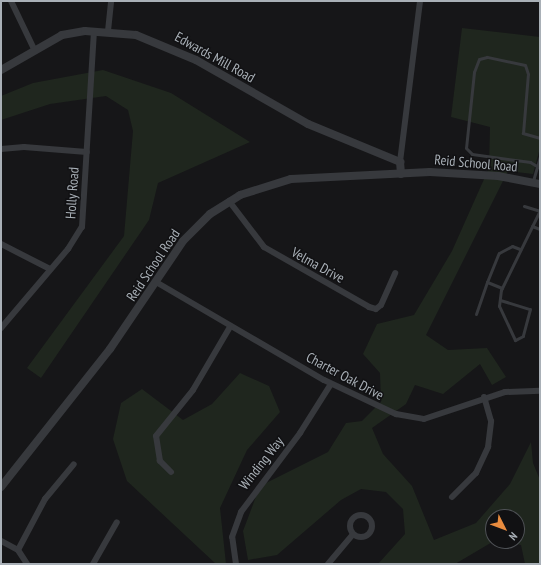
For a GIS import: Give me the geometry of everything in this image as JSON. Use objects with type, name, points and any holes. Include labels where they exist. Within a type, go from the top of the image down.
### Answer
[{"type":"street","points":[[11,1],[34,49]]},
{"type":"street","points":[[108,31],[111,1]]},
{"type":"street","points":[[401,174],[400,162],[420,1]]},
{"type":"street","name":"Edwards Mill Road","points":[[1,70],[34,49],[62,35],[94,31],[108,31],[136,35],[161,43],[308,124],[400,162]]},
{"type":"street","name":"Holly Road","points":[[1,328],[50,269],[82,227],[94,31]]},
{"type":"street","points":[[1,150],[24,147],[87,152]]},
{"type":"street","name":"Reid School Road","points":[[1,487],[110,349],[191,232],[229,202],[259,187],[291,179],[401,174],[469,173],[536,183]]},
{"type":"street","name":"Velma Drive","points":[[229,202],[264,247],[368,307],[376,309],[381,305],[395,273]]},
{"type":"street","points":[[1,244],[50,269]]},
{"type":"street","name":"Charter Oak Drive","points":[[156,282],[230,327],[331,384],[375,407],[414,419],[431,417],[484,397],[512,391],[540,391]]},
{"type":"street","points":[[171,472],[159,457],[156,436],[193,390],[230,327]]},
{"type":"street","name":"Winding Way","points":[[236,564],[232,537],[241,512],[300,433],[331,384]]},
{"type":"street","points":[[452,497],[476,473],[488,447],[491,421],[484,397]]},
{"type":"street","points":[[18,550],[45,500],[74,464]]},
{"type":"street","points":[[93,564],[116,522]]},
{"type":"street","points":[[328,564],[353,534]]},
{"type":"street","points":[[1,541],[18,550],[27,564]]},
{"type":"lane","points":[[539,167],[530,162],[476,155],[466,148],[474,72],[479,59],[487,57],[524,66],[528,74],[523,133],[540,138]]},
{"type":"lane","points":[[536,183],[540,156]]},
{"type":"lane","points":[[540,200],[540,206]]},
{"type":"lane","points":[[500,300],[530,309],[523,336],[515,340],[499,306],[500,300],[502,288],[540,211],[524,206]]},
{"type":"lane","points":[[532,226],[540,229]]},
{"type":"lane","points":[[476,314],[499,253],[512,246],[520,249]]},
{"type":"lane","points":[[487,282],[502,288]]},
{"type":"shaded area","points":[[462,28],[540,37],[540,148],[533,174],[508,171],[426,335],[448,350],[487,348],[506,377],[492,385],[480,364],[443,394],[415,385],[406,404],[372,428],[383,454],[412,486],[434,540],[476,523],[485,513],[485,546],[455,564],[378,564],[405,534],[403,509],[386,492],[361,489],[341,500],[277,555],[248,560],[243,531],[260,486],[328,452],[346,423],[362,421],[381,402],[380,373],[363,354],[377,324],[414,315],[452,251],[489,168],[490,127],[451,117]]},
{"type":"shaded area","points":[[103,70],[171,93],[250,142],[158,183],[149,220],[41,378],[27,368],[124,236],[133,131],[128,110],[106,96],[50,104],[1,120],[1,96],[33,83]]},
{"type":"shaded area","points":[[240,373],[269,386],[280,412],[247,450],[220,508],[226,564],[216,564],[127,481],[113,439],[121,403],[142,389],[183,420],[212,404]]},
{"type":"shaded area","points":[[531,442],[533,463],[540,480],[540,564],[525,564],[522,549],[525,549],[525,509],[488,509],[510,484]]}]
